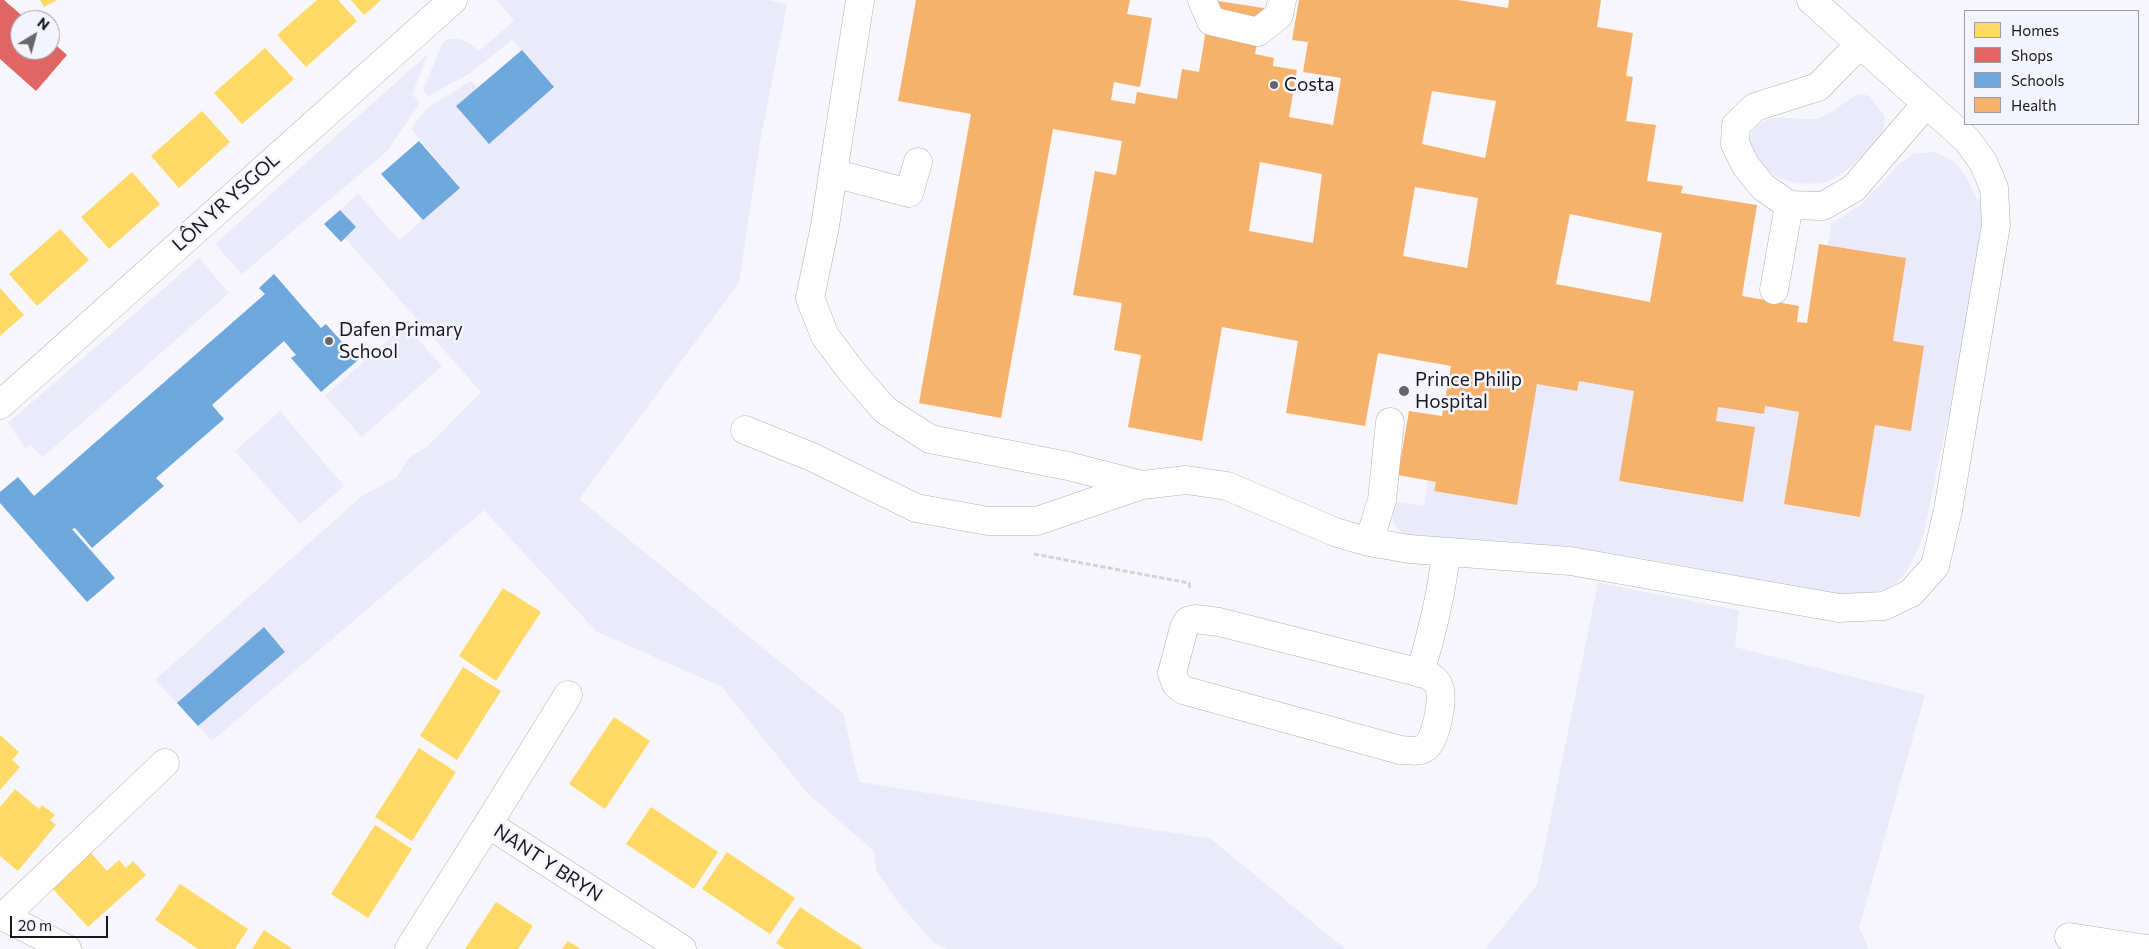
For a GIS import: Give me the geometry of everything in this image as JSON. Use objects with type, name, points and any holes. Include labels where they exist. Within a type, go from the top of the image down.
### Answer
[{"type":"street","name":"LÔN YR YSGOL","points":[[0,405],[453,0]]},
{"type":"street","points":[[860,0],[825,226],[810,298],[825,336],[885,410],[930,439],[1068,466],[1142,485]]},
{"type":"street","points":[[1202,0],[1211,21],[1258,32],[1280,15],[1282,0]]},
{"type":"street","points":[[745,430],[812,457],[916,508],[988,522],[1037,521],[1142,485],[1186,480],[1226,486],[1335,532],[1369,542],[1446,552],[1507,555],[1570,562],[1839,608],[1884,606],[1910,593],[1935,566],[1948,510],[1996,225],[1994,188],[1983,162],[1967,140],[1811,0]]},
{"type":"street","points":[[1860,44],[1818,87],[1755,107],[1736,126],[1735,144],[1746,166],[1763,187],[1789,205],[1823,206],[1854,188],[1926,104]]},
{"type":"street","points":[[833,173],[909,193],[918,162]]},
{"type":"street","points":[[1774,290],[1789,205]]},
{"type":"street","points":[[1369,542],[1382,500],[1390,422]]},
{"type":"street","points":[[1420,673],[1436,618],[1443,585],[1446,552]]},
{"type":"street","points":[[1196,619],[1219,622],[1420,673],[1432,678],[1439,684],[1441,706],[1431,742],[1425,748],[1418,751],[1400,750],[1183,690],[1176,684],[1172,673],[1184,628],[1188,621],[1196,619]]},
{"type":"street","name":"NANT Y BRYN","points":[[409,949],[568,696]]},
{"type":"street","points":[[67,949],[1,916],[165,762]]},
{"type":"street","name":"NANT Y BRYN","points":[[488,824],[682,949]]},
{"type":"street","points":[[2070,937],[2147,949]]},
{"type":"path","points":[[1032,553],[1189,583],[1196,619]]},
{"type":"shaded area","points":[[497,0],[768,0],[787,4],[760,142],[739,283],[579,499],[843,713],[859,782],[1211,839],[1345,949],[948,949],[934,943],[901,906],[876,870],[874,851],[808,794],[721,686],[597,632],[484,510],[212,741],[198,726],[285,652],[264,627],[177,703],[155,680],[362,496],[397,477],[409,458],[428,446],[481,392],[345,238],[356,227],[340,210],[358,194],[399,240],[460,188],[411,129],[426,109],[471,81],[478,87],[456,106],[489,143],[554,88],[512,40],[469,74],[428,96],[423,90],[443,42],[453,39],[462,40],[479,51],[514,21]]},
{"type":"shaded area","points":[[428,54],[412,94],[420,103],[387,151],[242,274],[215,244]]},
{"type":"shaded area","points":[[1860,94],[1869,96],[1884,115],[1884,128],[1882,133],[1860,157],[1838,176],[1822,183],[1785,180],[1772,174],[1753,154],[1750,137],[1761,123],[1774,118],[1819,118]]},
{"type":"shaded area","points":[[1933,152],[1950,159],[1961,170],[1977,199],[1983,199],[1985,217],[1972,302],[1923,537],[1906,572],[1893,585],[1856,597],[1630,556],[1508,541],[1406,536],[1395,525],[1392,512],[1396,502],[1424,506],[1428,481],[1436,482],[1434,490],[1517,505],[1537,384],[1579,381],[1634,391],[1620,482],[1742,502],[1755,427],[1716,421],[1718,407],[1763,414],[1765,406],[1799,412],[1784,504],[1860,517],[1875,425],[1911,431],[1924,347],[1893,341],[1906,259],[1828,245],[1831,224],[1863,203],[1899,164],[1913,154]]},
{"type":"shaded area","points":[[199,258],[229,293],[43,457],[30,445],[26,449],[8,423]]},
{"type":"shaded area","points":[[405,325],[442,366],[362,437],[325,396]]},
{"type":"shaded area","points":[[280,411],[344,486],[300,524],[235,451]]},
{"type":"shaded area","points":[[1598,583],[1739,610],[1735,647],[1925,695],[1859,928],[1869,949],[1485,949],[1537,885]]},
{"type":"building: Homes","points":[[40,0],[57,0],[44,7]]},
{"type":"building: Homes","points":[[317,0],[338,0],[357,21],[306,67],[277,35]]},
{"type":"building: Homes","points":[[351,0],[381,0],[364,15]]},
{"type":"building: Homes","points":[[265,48],[294,79],[242,124],[214,93]]},
{"type":"building: Homes","points":[[202,111],[230,142],[179,188],[151,156]]},
{"type":"building: Homes","points":[[132,172],[160,204],[109,249],[81,217]]},
{"type":"building: Homes","points":[[60,229],[89,260],[37,306],[9,274]]},
{"type":"building: Homes","points":[[0,288],[24,315],[0,336]]},
{"type":"building: Homes","points":[[503,588],[541,612],[496,681],[459,656]]},
{"type":"building: Homes","points":[[463,667],[501,691],[457,760],[420,736]]},
{"type":"building: Homes","points":[[614,717],[650,741],[605,809],[569,784]]},
{"type":"building: Homes","points":[[0,735],[19,752],[12,760],[20,767],[0,790]]},
{"type":"building: Homes","points":[[419,748],[456,772],[412,841],[375,817]]},
{"type":"building: Homes","points":[[15,789],[39,809],[42,805],[55,815],[50,820],[56,825],[18,871],[0,856],[0,807]]},
{"type":"building: Homes","points":[[651,807],[718,852],[694,889],[626,844]]},
{"type":"building: Homes","points":[[375,825],[412,849],[368,918],[331,894]]},
{"type":"building: Homes","points":[[727,852],[795,898],[770,934],[702,889]]},
{"type":"building: Homes","points":[[91,853],[107,871],[119,860],[126,868],[133,861],[146,875],[88,927],[52,888]]},
{"type":"building: Homes","points":[[180,884],[248,929],[235,949],[198,949],[155,920]]},
{"type":"building: Homes","points":[[496,902],[533,926],[518,949],[465,949]]},
{"type":"building: Homes","points":[[800,907],[864,949],[785,949],[776,943]]},
{"type":"building: Homes","points":[[264,930],[293,949],[252,949]]},
{"type":"building: Homes","points":[[568,941],[581,949],[562,949]]},
{"type":"building: Shops","points":[[0,0],[4,0],[16,10],[10,10],[10,60],[60,60],[60,49],[67,55],[36,91],[0,59]]},
{"type":"building: Schools","points":[[522,50],[554,87],[489,144],[456,106]]},
{"type":"building: Schools","points":[[419,141],[460,188],[423,220],[381,174]]},
{"type":"building: Schools","points":[[340,210],[356,227],[341,242],[324,224]]},
{"type":"building: Schools","points":[[274,274],[321,328],[326,324],[358,360],[321,392],[291,358],[296,355],[284,341],[212,405],[224,419],[156,478],[164,486],[92,548],[75,528],[72,529],[115,578],[87,602],[0,503],[0,492],[18,477],[34,496],[265,294],[259,288]]},
{"type":"building: Schools","points":[[264,627],[285,652],[198,726],[177,703]]},
{"type":"building: Health","points":[[916,0],[1130,0],[1127,14],[1152,18],[1140,87],[1114,82],[1111,100],[1135,104],[1137,92],[1177,99],[1182,69],[1199,72],[1211,0],[1264,8],[1255,54],[1274,58],[1273,66],[1297,70],[1289,117],[1333,125],[1341,78],[1303,72],[1308,42],[1292,40],[1299,0],[1458,0],[1508,8],[1509,0],[1601,0],[1597,27],[1633,33],[1626,76],[1633,77],[1626,121],[1656,125],[1647,181],[1683,186],[1681,193],[1757,205],[1742,296],[1799,306],[1797,322],[1807,323],[1819,244],[1906,258],[1893,341],[1924,346],[1911,431],[1875,425],[1860,517],[1784,504],[1799,412],[1765,406],[1764,414],[1718,407],[1716,421],[1755,427],[1743,502],[1619,481],[1634,391],[1579,381],[1577,391],[1537,384],[1517,505],[1434,491],[1436,482],[1398,475],[1409,411],[1442,416],[1451,366],[1378,353],[1365,426],[1286,413],[1298,341],[1222,327],[1202,441],[1128,427],[1141,355],[1114,350],[1122,303],[1073,295],[1095,171],[1116,175],[1122,141],[1053,129],[1001,418],[919,403],[971,114],[898,101]],"holes":[[[1432,91],[1496,101],[1485,158],[1422,144]],[[1260,162],[1322,174],[1313,243],[1249,231]],[[1415,187],[1478,198],[1467,268],[1403,256]],[[1570,214],[1662,233],[1650,302],[1556,284]]]},
{"type":"place","name":"Costa","points":[[1274,85]]},
{"type":"place","name":"Dafen Primary School","points":[[329,341]]},
{"type":"place","name":"Prince Philip Hospital","points":[[1404,391]]}]
